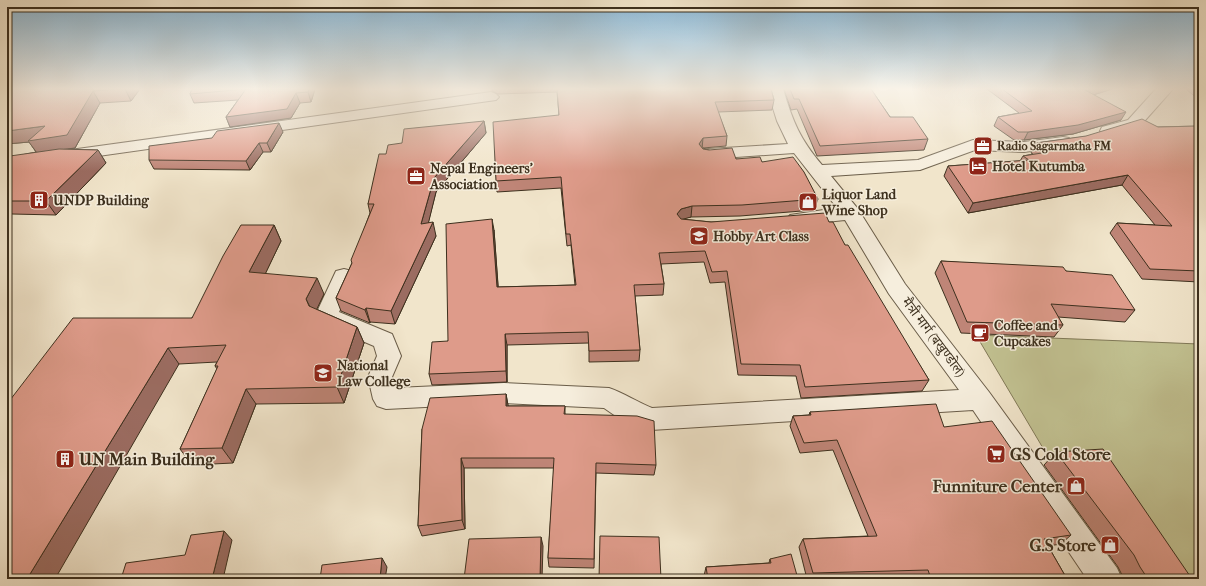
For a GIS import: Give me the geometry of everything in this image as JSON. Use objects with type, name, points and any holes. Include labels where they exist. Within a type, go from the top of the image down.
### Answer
[{"type":"street","points":[[54,157],[350,116]]},
{"type":"street","name":"मैत्री मार्ग (बखुण्डोल)","points":[[784,116],[799,148],[819,171],[851,213],[897,289],[980,399],[1106,579]]},
{"type":"street","points":[[819,171],[920,165],[973,145],[1024,147],[1085,137],[1134,123],[1140,116]]},
{"type":"street","points":[[708,154],[799,148]]},
{"type":"street","points":[[781,221],[851,213]]},
{"type":"street","points":[[344,276],[326,316],[384,340],[389,356],[380,377],[386,399],[504,393],[609,398],[626,409],[652,419],[980,399]]},
{"type":"green space","points":[[976,335],[1199,344],[1199,579],[1166,579],[1053,465]]},
{"type":"building","points":[[78,116],[67,135],[28,141],[45,126],[7,131],[7,117]]},
{"type":"building","points":[[546,116],[720,116],[727,136],[703,138],[699,144],[703,149],[709,150],[732,148],[736,159],[760,157],[762,162],[793,157],[804,172],[818,199],[742,205],[692,206],[681,209],[677,214],[681,219],[711,222],[825,213],[829,222],[833,222],[845,245],[848,245],[929,380],[805,387],[800,365],[741,364],[727,271],[712,272],[705,251],[659,253],[664,284],[634,285],[640,350],[589,351],[588,332],[505,334],[506,371],[429,374],[432,342],[448,341],[446,224],[492,219],[497,287],[576,285],[570,234],[566,234],[561,177],[496,181],[493,122]]},
{"type":"building","points":[[807,116],[913,117],[928,139],[820,146]]},
{"type":"building","points":[[1110,116],[1078,125],[1028,132],[1018,132],[998,117]]},
{"type":"building","points":[[1142,119],[1158,127],[1199,126],[1199,271],[1150,269],[1117,223],[1172,226],[1128,175],[973,203],[948,166],[1029,160],[1023,156],[1048,152],[1036,143],[1086,136]]},
{"type":"building","points":[[484,121],[434,178],[421,224],[433,222],[391,311],[366,308],[365,310],[336,298],[352,263],[351,260],[374,204],[368,204],[379,154],[386,154],[388,145],[402,143],[404,129]]},
{"type":"building","points":[[279,123],[267,143],[259,143],[246,161],[149,160],[149,146],[212,138],[217,131]]},
{"type":"building","points":[[59,149],[98,150],[46,201],[7,201],[7,158],[10,156]]},
{"type":"building","points":[[241,225],[274,225],[249,272],[317,278],[306,299],[309,306],[357,327],[337,387],[246,389],[222,448],[180,449],[218,366],[215,366],[226,345],[168,348],[27,579],[7,579],[7,404],[73,318],[192,318],[223,256]]},
{"type":"building","points":[[941,261],[1063,267],[1066,271],[1112,275],[1135,310],[1051,304],[1063,325],[967,322]]},
{"type":"building","points":[[506,394],[506,406],[565,406],[564,414],[637,416],[654,421],[656,465],[596,463],[594,559],[548,558],[554,458],[461,458],[462,520],[418,526],[422,429],[430,398]]},
{"type":"building","points":[[936,404],[944,427],[992,421],[1071,535],[1044,539],[1067,579],[931,579],[928,570],[813,573],[803,539],[877,536],[837,440],[804,443],[793,416],[811,415],[810,412]]},
{"type":"building","points":[[1103,449],[1192,579],[1148,579],[1134,555],[1056,452]]},
{"type":"building","points":[[224,531],[212,579],[121,579],[126,563],[185,555],[191,535]]},
{"type":"building","points":[[600,536],[659,537],[661,579],[599,579]]},
{"type":"building","points":[[541,537],[540,579],[464,579],[469,539]]},
{"type":"building","points":[[791,554],[798,579],[708,579],[706,567],[771,563],[770,559]]},
{"type":"building","points":[[382,558],[380,579],[320,579],[322,565]]},
{"type":"place","name":"Radio Sagarmatha FM","points":[[983,146]]},
{"type":"place","name":"Hotel Kutumba","points":[[978,166]]},
{"type":"place","name":"Nepal Engineers' Association","points":[[416,176]]},
{"type":"place","name":"UNDP Building","points":[[39,200]]},
{"type":"place","name":"Liquor Land Wine Shop","points":[[808,202]]},
{"type":"place","name":"Hobby Art Class","points":[[699,236]]},
{"type":"place","name":"Coffee and Cupcakes","points":[[980,333]]},
{"type":"place","name":"National Law College","points":[[323,373]]},
{"type":"place","name":"GS Cold Store","points":[[996,454]]},
{"type":"place","name":"UN Main Building","points":[[65,459]]},
{"type":"place","name":"Funniture Center","points":[[1076,486]]},
{"type":"place","name":"G.S Store","points":[[1110,545]]}]
